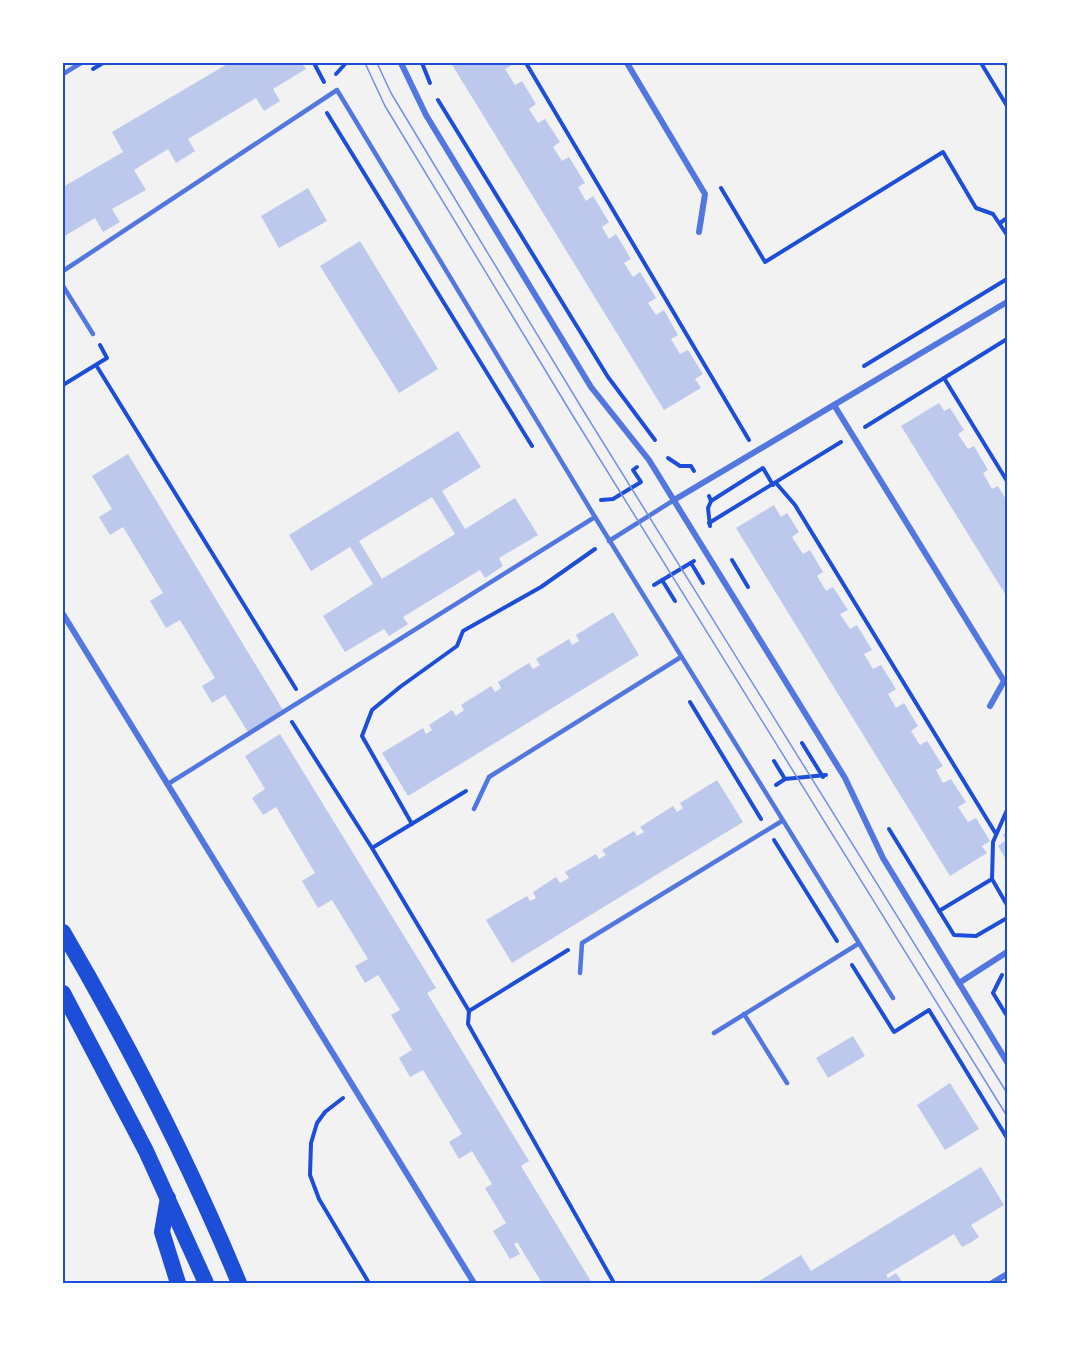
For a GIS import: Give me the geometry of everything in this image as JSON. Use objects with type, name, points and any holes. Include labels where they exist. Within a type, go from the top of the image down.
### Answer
[{"type":"highway","points":[[63,932],[151,1092],[240,1283]]},
{"type":"highway","points":[[63,993],[123,1104],[206,1283]]},
{"type":"highway","points":[[168,1198],[162,1232],[178,1283]]},
{"type":"street","points":[[401,63],[426,115],[585,378],[649,460],[839,768],[883,858],[1007,1062]]},
{"type":"street","points":[[627,63],[705,194],[699,232]]},
{"type":"street","points":[[674,500],[1007,302]]},
{"type":"street","points":[[834,405],[1004,681],[990,706]]},
{"type":"street","points":[[63,614],[474,1283]]},
{"type":"street","points":[[959,982],[1007,952]]},
{"type":"street","points":[[992,1283],[1007,1274]]},
{"type":"lane","points":[[63,74],[81,63]]},
{"type":"lane","points":[[63,271],[337,90],[588,507],[893,998]]},
{"type":"lane","points":[[63,286],[93,334]]},
{"type":"lane","points":[[609,541],[674,500]]},
{"type":"lane","points":[[168,784],[595,517]]},
{"type":"lane","points":[[474,809],[489,777],[681,657]]},
{"type":"lane","points":[[580,973],[582,943],[782,821]]},
{"type":"lane","points":[[714,1033],[858,944]]},
{"type":"lane","points":[[744,1014],[788,1083]]},
{"type":"path","points":[[314,63],[324,82]]},
{"type":"path","points":[[422,63],[433,89]]},
{"type":"path","points":[[526,63],[756,451]]},
{"type":"path","points":[[981,63],[1007,106]]},
{"type":"path","points":[[437,98],[608,377],[669,460],[680,466],[692,466],[711,501]]},
{"type":"path","points":[[320,102],[535,450]]},
{"type":"path","points":[[716,181],[765,262],[943,152],[976,208],[993,214],[1007,236]]},
{"type":"path","points":[[1000,223],[1007,218]]},
{"type":"path","points":[[63,385],[107,358],[93,334]]},
{"type":"path","points":[[864,427],[1007,339]]},
{"type":"path","points":[[96,365],[303,700]]},
{"type":"path","points":[[944,378],[1007,481]]},
{"type":"path","points":[[709,523],[841,442]]},
{"type":"path","points":[[588,507],[597,501],[613,499],[641,482],[633,470],[664,451]]},
{"type":"path","points":[[713,530],[709,523],[708,508],[711,501],[763,468],[795,505],[996,834]]},
{"type":"path","points":[[412,824],[363,736],[372,710],[457,646],[463,631],[541,587],[595,549]]},
{"type":"path","points":[[641,593],[706,554]]},
{"type":"path","points":[[691,563],[703,583]]},
{"type":"path","points":[[662,580],[675,601]]},
{"type":"path","points":[[285,711],[372,848],[469,1011],[468,1024],[614,1283]]},
{"type":"path","points":[[802,743],[823,777]]},
{"type":"path","points":[[774,761],[785,779]]},
{"type":"path","points":[[750,802],[785,779],[823,777],[839,768]]},
{"type":"path","points":[[372,848],[489,777]]},
{"type":"path","points":[[1007,810],[993,842],[992,879],[1007,905]]},
{"type":"path","points":[[939,911],[992,879]]},
{"type":"path","points":[[469,1011],[582,943]]},
{"type":"path","points":[[1007,970],[993,993],[1007,1016]]},
{"type":"path","points":[[355,1089],[325,1112],[317,1123],[311,1143],[310,1175],[319,1199],[369,1283]]},
{"type":"building","points":[[229,63],[302,63],[306,69],[273,89],[280,101],[264,111],[256,98],[188,139],[195,151],[176,163],[168,149],[134,170],[146,190],[112,209],[120,222],[103,232],[95,218],[63,237],[63,187],[123,152],[112,132]]},
{"type":"building","points":[[451,63],[511,63],[512,65],[505,69],[515,85],[522,81],[536,104],[529,109],[538,123],[545,119],[560,142],[553,147],[562,161],[569,157],[585,183],[578,187],[586,201],[593,196],[609,222],[602,227],[609,239],[616,234],[631,259],[624,263],[633,277],[640,272],[656,298],[648,303],[656,315],[664,310],[678,335],[671,339],[680,354],[688,350],[703,374],[695,379],[701,388],[664,410]]},
{"type":"building","points":[[308,188],[327,221],[279,248],[261,216]]},
{"type":"building","points":[[360,241],[438,369],[399,393],[320,266]]},
{"type":"building","points":[[939,403],[944,411],[950,408],[964,430],[958,434],[968,449],[974,446],[988,470],[983,473],[992,489],[998,486],[1007,501],[1007,597],[901,426]]},
{"type":"building","points":[[458,431],[481,467],[442,491],[465,529],[515,498],[538,535],[499,558],[503,566],[485,578],[480,570],[403,617],[408,624],[389,636],[384,629],[345,652],[323,616],[373,584],[350,547],[311,571],[289,535]],"holes":[[[432,497],[455,534],[382,579],[359,541]]]},
{"type":"building","points":[[128,454],[283,710],[248,732],[225,695],[212,703],[202,686],[215,678],[180,620],[166,628],[150,601],[163,593],[123,527],[110,535],[99,517],[112,509],[92,476]]},
{"type":"building","points":[[774,505],[781,517],[787,513],[799,532],[792,537],[803,554],[810,550],[823,572],[817,576],[826,591],[833,587],[848,610],[840,614],[850,629],[857,625],[872,650],[864,654],[873,669],[881,665],[896,689],[888,694],[896,708],[904,703],[918,726],[911,731],[920,745],[927,741],[943,766],[936,770],[943,783],[951,779],[966,802],[958,807],[968,822],[976,818],[990,841],[982,846],[987,853],[950,876],[736,528]]},
{"type":"building","points":[[613,612],[639,655],[408,796],[382,753],[423,728],[426,734],[432,730],[429,725],[452,710],[456,716],[464,710],[461,705],[491,686],[495,692],[501,688],[498,682],[529,663],[533,669],[540,665],[536,659],[569,639],[572,645],[579,641],[576,635]]},
{"type":"building","points":[[280,734],[436,988],[427,993],[529,1161],[521,1166],[592,1283],[542,1283],[517,1242],[514,1244],[520,1254],[510,1259],[493,1231],[506,1223],[485,1188],[492,1184],[472,1151],[459,1159],[449,1142],[462,1134],[423,1070],[410,1077],[399,1058],[412,1050],[391,1015],[400,1010],[378,975],[365,983],[355,966],[368,959],[332,900],[318,908],[302,881],[315,873],[276,807],[263,815],[252,798],[265,789],[245,756]]},
{"type":"building","points":[[717,780],[743,822],[512,963],[486,920],[527,896],[530,901],[536,898],[533,892],[556,877],[560,883],[569,878],[565,872],[596,854],[599,859],[606,855],[602,850],[634,831],[637,836],[644,832],[640,827],[673,806],[677,812],[683,808],[680,803]]},
{"type":"building","points":[[1007,832],[1007,861],[998,846],[1006,840],[1003,835]]},
{"type":"building","points":[[853,1036],[865,1056],[828,1078],[816,1058]]},
{"type":"building","points":[[950,1083],[979,1129],[945,1150],[917,1105]]},
{"type":"building","points":[[981,1167],[1004,1205],[971,1225],[979,1237],[970,1243],[962,1247],[954,1234],[886,1275],[888,1278],[896,1273],[903,1283],[756,1283],[801,1255],[811,1271]]},
{"type":"tram line","points":[[365,63],[385,106],[573,416],[1007,1116]]},
{"type":"tram line","points":[[377,63],[391,93],[586,415],[1007,1093]]}]
